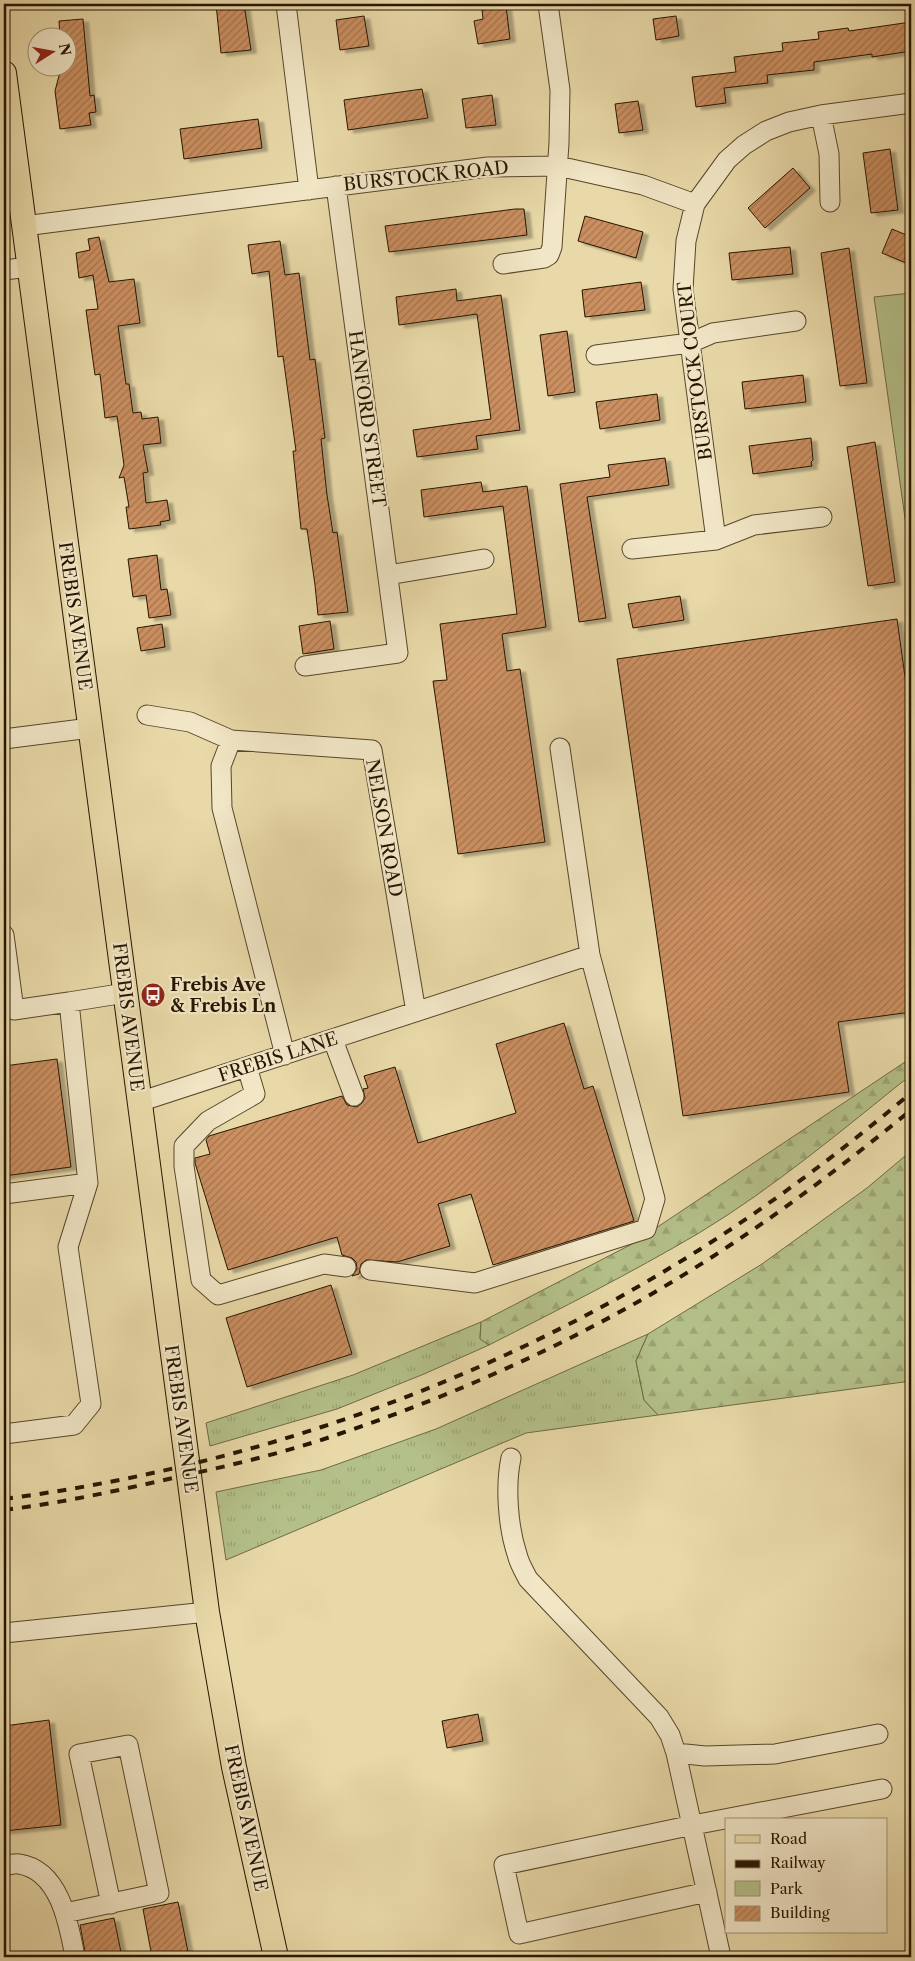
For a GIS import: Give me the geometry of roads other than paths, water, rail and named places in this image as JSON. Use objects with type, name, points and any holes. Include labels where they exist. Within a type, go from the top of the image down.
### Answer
[{"type":"main road","name":"FREBIS AVENUE","points":[[4,73],[207,1612],[234,1766],[276,1957]]},
{"type":"street","points":[[286,4],[309,190]]},
{"type":"street","points":[[502,264],[536,260],[549,255],[553,236],[558,166],[560,90],[548,4]]},
{"type":"street","points":[[695,204],[727,160],[744,145],[766,131],[789,122],[821,115],[911,103]]},
{"type":"street","points":[[821,115],[829,154],[830,202]]},
{"type":"street","name":"BURSTOCK ROAD","points":[[24,226],[488,167],[558,166],[643,185],[695,204]]},
{"type":"street","name":"HANFORD STREET","points":[[305,666],[398,653],[336,186]]},
{"type":"street","name":"BURSTOCK COURT","points":[[695,204],[686,241],[683,289],[716,540]]},
{"type":"street","points":[[4,270],[29,267]]},
{"type":"street","points":[[596,355],[690,343],[713,333],[796,321]]},
{"type":"street","points":[[632,549],[716,540],[754,525],[822,517]]},
{"type":"street","points":[[388,575],[484,559]]},
{"type":"street","name":"NELSON ROAD","points":[[147,715],[190,722],[231,740],[372,750],[416,1012]]},
{"type":"street","points":[[4,739],[90,728]]},
{"type":"street","points":[[231,740],[220,766],[222,808],[285,1055]]},
{"type":"street","points":[[370,1270],[475,1283],[646,1230],[655,1200],[590,955],[560,748]]},
{"type":"street","points":[[4,935],[9,1010],[125,993]]},
{"type":"street","name":"FREBIS LANE","points":[[139,1102],[590,955]]},
{"type":"street","points":[[4,1434],[74,1425],[91,1404],[68,1247],[88,1183],[69,1002]]},
{"type":"street","points":[[333,1040],[354,1096]]},
{"type":"street","points":[[247,1067],[256,1094],[208,1121],[184,1146],[184,1166],[201,1280],[218,1295],[324,1264],[346,1267]]},
{"type":"street","points":[[4,1194],[88,1183]]},
{"type":"street","points":[[511,1458],[508,1472],[512,1528],[517,1555],[528,1579],[659,1717],[670,1735],[693,1824],[721,1957]]},
{"type":"street","points":[[4,1632],[207,1612]]},
{"type":"street","points":[[676,1753],[706,1756],[775,1754],[878,1734]]},
{"type":"street","points":[[65,1913],[111,1904],[159,1893],[128,1744],[79,1754],[111,1904]]},
{"type":"street","points":[[730,1818],[882,1789]]},
{"type":"street","points":[[707,1892],[519,1934],[504,1865],[693,1824],[725,1819]]},
{"type":"street","points":[[4,1866],[19,1864],[38,1872],[52,1886],[65,1913],[75,1957]]},
{"type":"railway","points":[[4,1499],[93,1485],[181,1467],[268,1444],[353,1416],[438,1384],[520,1348],[600,1308],[709,1244],[798,1182],[911,1093]]},
{"type":"railway","points":[[4,1510],[110,1492],[277,1453],[376,1421],[485,1378],[591,1327],[700,1265],[773,1216],[911,1110]]},
{"type":"place","name":"Frebis Ave & Frebis Ln","points":[[153,995]]}]
